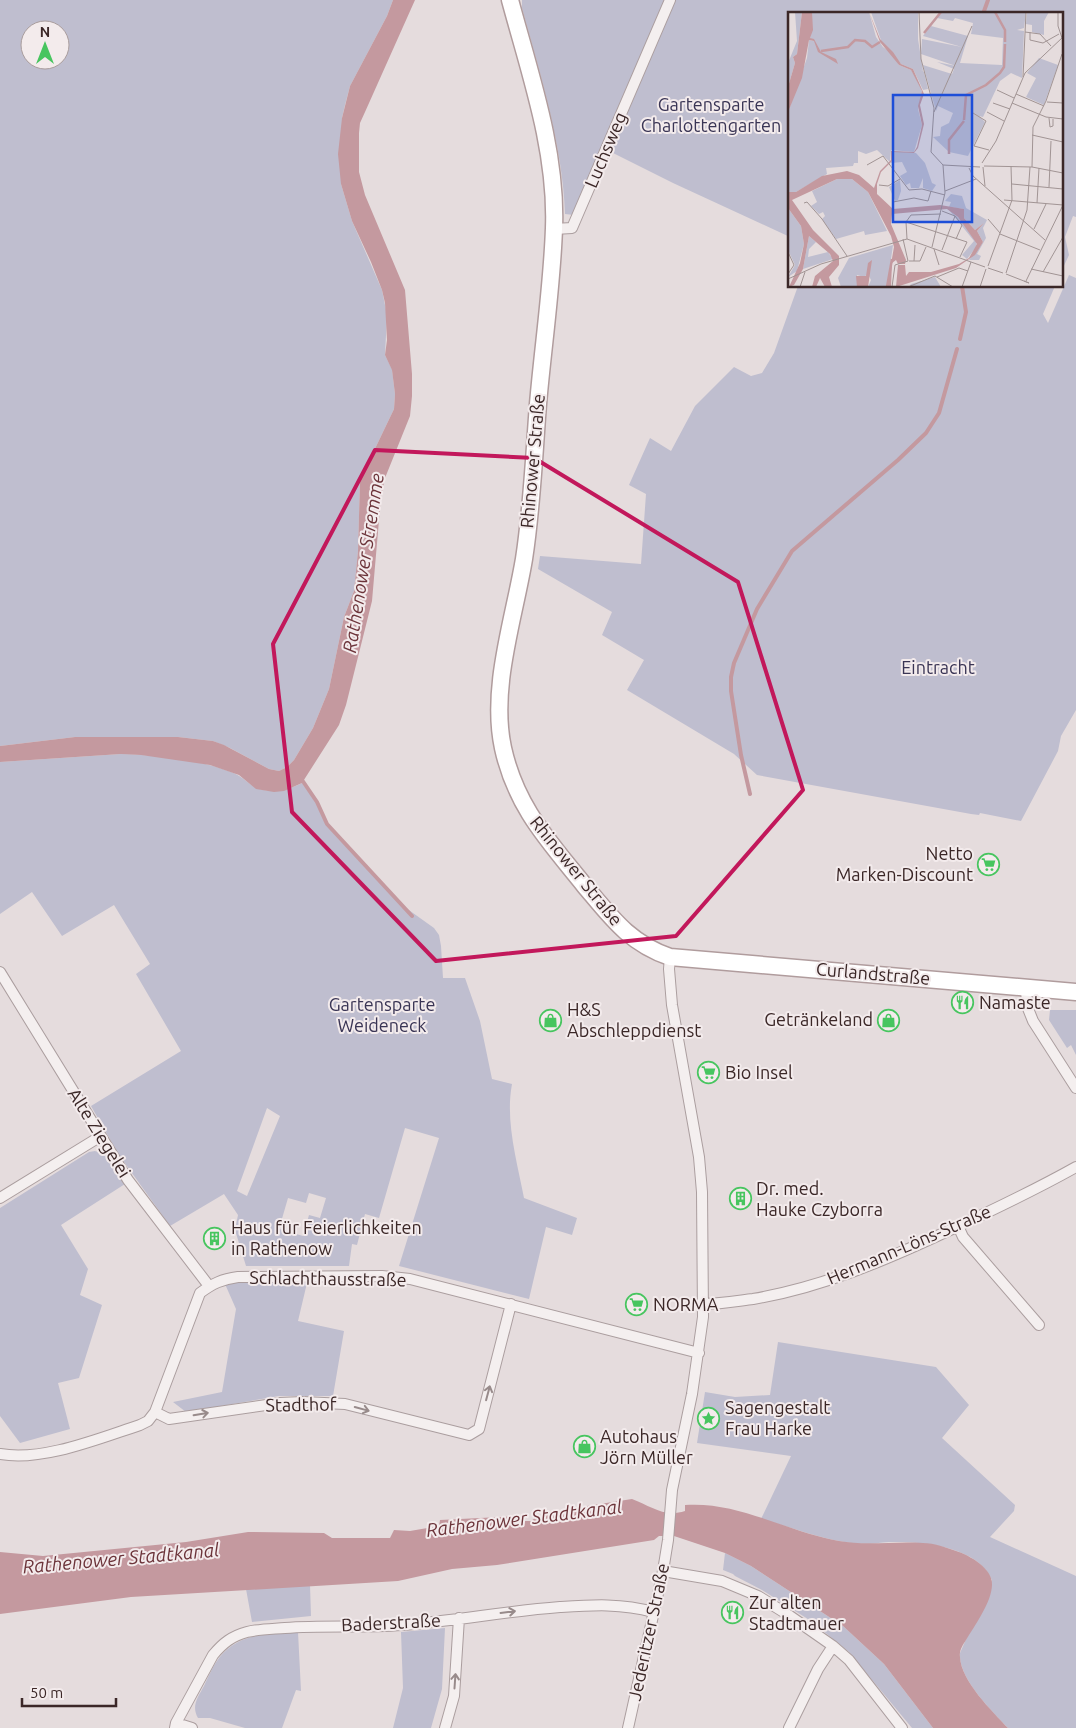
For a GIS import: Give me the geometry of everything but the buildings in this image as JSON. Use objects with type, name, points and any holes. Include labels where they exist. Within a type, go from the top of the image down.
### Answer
[{"type":"main road","name":"Rhinower Straße","points":[[510,0],[549,156],[554,196],[554,229],[524,557],[501,682],[499,723],[503,747],[510,776],[536,825],[612,918],[633,939],[653,951],[670,957]]},
{"type":"main road","name":"Curlandstraße","points":[[670,957],[842,970],[1076,992]]},
{"type":"street","name":"Luchsweg","points":[[554,229],[572,228],[670,0]]},
{"type":"street","points":[[670,957],[668,969],[672,1005],[700,1166],[703,1208],[704,1304],[699,1353]]},
{"type":"street","name":"Alte Ziegelei","points":[[0,972],[128,1180],[209,1286]]},
{"type":"street","points":[[1026,988],[1028,1006],[1033,1021],[1076,1088]]},
{"type":"street","points":[[0,1198],[101,1136]]},
{"type":"street","name":"Hermann-Löns-Straße","points":[[704,1304],[763,1297],[824,1282],[908,1249],[1076,1167]]},
{"type":"street","points":[[958,1226],[963,1237],[1039,1325]]},
{"type":"street","name":"Schlachthausstraße","points":[[209,1286],[217,1281],[238,1277],[389,1276],[410,1279],[511,1304],[699,1353]]},
{"type":"street","points":[[0,1454],[21,1456],[70,1447],[140,1425],[148,1420],[155,1412],[200,1294],[209,1286]]},
{"type":"street","name":"Stadthof","points":[[155,1412],[169,1419],[280,1403],[345,1404],[469,1436],[479,1429],[511,1304]]},
{"type":"street","name":"Jederitzer Straße","points":[[628,1728],[663,1572],[669,1535],[669,1513],[699,1353]]},
{"type":"street","points":[[663,1572],[722,1581],[758,1596],[833,1646],[849,1660],[902,1728]]},
{"type":"street","name":"Baderstraße","points":[[175,1725],[213,1655],[222,1645],[237,1636],[268,1629],[401,1625],[522,1610],[603,1604],[639,1608],[653,1612]]},
{"type":"street","points":[[445,1728],[454,1696],[460,1618]]},
{"type":"street","points":[[789,1728],[818,1669],[833,1646]]},
{"type":"street","points":[[175,1725],[192,1728]]},
{"type":"highlighted area","points":[[375,450],[534,458],[738,582],[803,790],[676,936],[436,961],[292,812],[273,644]]},
{"type":"green space","points":[[0,0],[393,0],[387,16],[350,86],[342,118],[341,184],[352,221],[382,290],[387,315],[385,355],[392,369],[395,394],[394,409],[360,480],[358,551],[354,591],[344,617],[329,689],[313,728],[294,760],[287,767],[279,771],[269,769],[213,741],[178,737],[75,737],[0,746]]},
{"type":"green space","name":"Gartensparte Charlottengarten","points":[[522,0],[667,0],[574,215],[565,214],[560,163],[550,110],[522,8]]},
{"type":"green space","name":"Gartensparte Charlottengarten","points":[[675,0],[1076,0],[1076,217],[1073,216],[1065,237],[1069,255],[1064,266],[1064,12],[788,12],[788,236],[611,152]]},
{"type":"green space","name":"Eintracht","points":[[1069,275],[1076,278],[1076,710],[1061,736],[1058,751],[1021,821],[980,813],[979,815],[971,814],[757,775],[734,754],[627,690],[644,660],[602,635],[612,612],[538,569],[540,556],[641,564],[646,494],[629,485],[650,438],[671,451],[695,406],[734,367],[751,376],[762,373],[774,353],[797,288],[1054,288],[1043,314],[1048,323]]},
{"type":"green space","name":"Gartensparte Weideneck","points":[[121,754],[149,755],[205,764],[236,774],[255,787],[264,790],[283,790],[302,783],[317,803],[327,823],[406,908],[434,928],[439,935],[443,978],[465,978],[480,1021],[492,1079],[512,1084],[510,1098],[511,1127],[524,1198],[577,1218],[572,1235],[546,1227],[529,1299],[399,1266],[439,1138],[405,1128],[379,1218],[365,1214],[357,1245],[352,1244],[349,1266],[246,1266],[235,1230],[238,1215],[224,1194],[170,1226],[119,1155],[91,1106],[181,1051],[136,974],[150,964],[114,905],[62,936],[32,892],[0,914],[0,762]],"holes":[[[267,1108],[280,1116],[247,1196],[237,1191]],[[309,1193],[326,1198],[320,1218],[309,1215],[303,1236],[279,1229],[288,1198],[306,1203]]]},
{"type":"green space","points":[[1050,1010],[1076,1010],[1076,1055],[1071,1045],[1067,1048],[1049,1020]]},
{"type":"green space","points":[[89,1152],[101,1153],[109,1160],[125,1184],[61,1225],[88,1269],[80,1295],[102,1305],[79,1378],[58,1383],[70,1429],[20,1443],[0,1416],[0,1208]]},
{"type":"green space","points":[[239,1282],[307,1283],[298,1321],[344,1331],[333,1396],[279,1396],[186,1412],[173,1402],[222,1392],[236,1309],[225,1284]]},
{"type":"green space","points":[[778,1342],[936,1367],[969,1405],[942,1438],[1015,1505],[1014,1511],[990,1537],[1076,1576],[1076,1728],[1008,1728],[970,1683],[964,1673],[960,1653],[992,1580],[985,1569],[974,1560],[962,1553],[932,1545],[902,1542],[860,1544],[839,1541],[761,1519],[791,1456],[697,1443],[705,1392],[735,1397],[770,1395]]},
{"type":"green space","points":[[725,1553],[751,1566],[843,1626],[884,1664],[933,1728],[912,1728],[849,1652],[811,1621],[762,1590],[723,1570]]},
{"type":"green space","points":[[310,1585],[311,1616],[252,1622],[246,1589]]},
{"type":"green space","points":[[445,1628],[442,1689],[431,1728],[393,1728],[403,1688],[401,1632]]},
{"type":"green space","points":[[298,1632],[301,1691],[296,1690],[282,1728],[245,1728],[210,1718],[198,1718],[195,1706],[198,1698],[215,1664],[227,1650],[236,1643],[255,1636]]},
{"type":"water","name":"Rathenower Stremme","points":[[393,0],[415,0],[360,123],[359,172],[365,195],[405,290],[412,396],[410,416],[385,478],[381,497],[372,601],[346,705],[339,725],[302,783],[284,791],[274,792],[256,789],[239,775],[210,765],[141,755],[121,754],[0,762],[0,746],[75,737],[178,737],[213,741],[269,769],[279,771],[287,767],[294,760],[313,728],[329,689],[344,617],[354,591],[358,551],[360,480],[394,409],[395,394],[392,370],[385,355],[387,340],[385,303],[371,262],[352,221],[341,184],[338,154],[342,118],[350,86],[387,16]]},
{"type":"water","name":"Rathenower Stadtkanal","points":[[632,1499],[658,1510],[671,1513],[685,1511],[685,1505],[725,1508],[839,1541],[932,1544],[946,1547],[973,1559],[986,1569],[989,1574],[992,1585],[991,1593],[984,1610],[961,1650],[960,1657],[971,1686],[1008,1728],[933,1728],[884,1664],[843,1626],[751,1566],[725,1553],[674,1536],[659,1536],[654,1540],[497,1565],[452,1569],[398,1581],[131,1597],[0,1614],[0,1552],[43,1556],[186,1542],[248,1532],[324,1533],[332,1538],[390,1538],[394,1530],[410,1531],[439,1526],[440,1520],[521,1516],[522,1521],[531,1521],[535,1518],[587,1506]]},
{"type":"waterway","points":[[984,12],[988,0]]},
{"type":"waterway","points":[[960,339],[966,312],[962,288]]},
{"type":"waterway","points":[[750,794],[741,755],[731,691],[731,677],[734,663],[757,609],[792,551],[898,460],[926,433],[939,413],[957,349]]},
{"type":"waterway","points":[[300,777],[317,802],[327,824],[412,916]]},
{"type":"place","name":"Netto Marken-Discount","points":[[989,864]]},
{"type":"place","name":"Namaste","points":[[963,1003]]},
{"type":"place","name":"H&S Abschleppdienst","points":[[551,1020]]},
{"type":"place","name":"Getränkeland","points":[[889,1020]]},
{"type":"place","name":"Bio Insel","points":[[709,1073]]},
{"type":"place","name":"Dr. med. Hauke Czyborra","points":[[740,1199]]},
{"type":"place","name":"Haus für Feierlichkeiten in Rathenow","points":[[215,1238]]},
{"type":"place","name":"NORMA","points":[[637,1305]]},
{"type":"place","name":"Sagengestalt Frau Harke","points":[[709,1418]]},
{"type":"place","name":"Autohaus Jörn Müller","points":[[584,1447]]},
{"type":"place","name":"Zur alten Stadtmauer","points":[[733,1613]]}]
